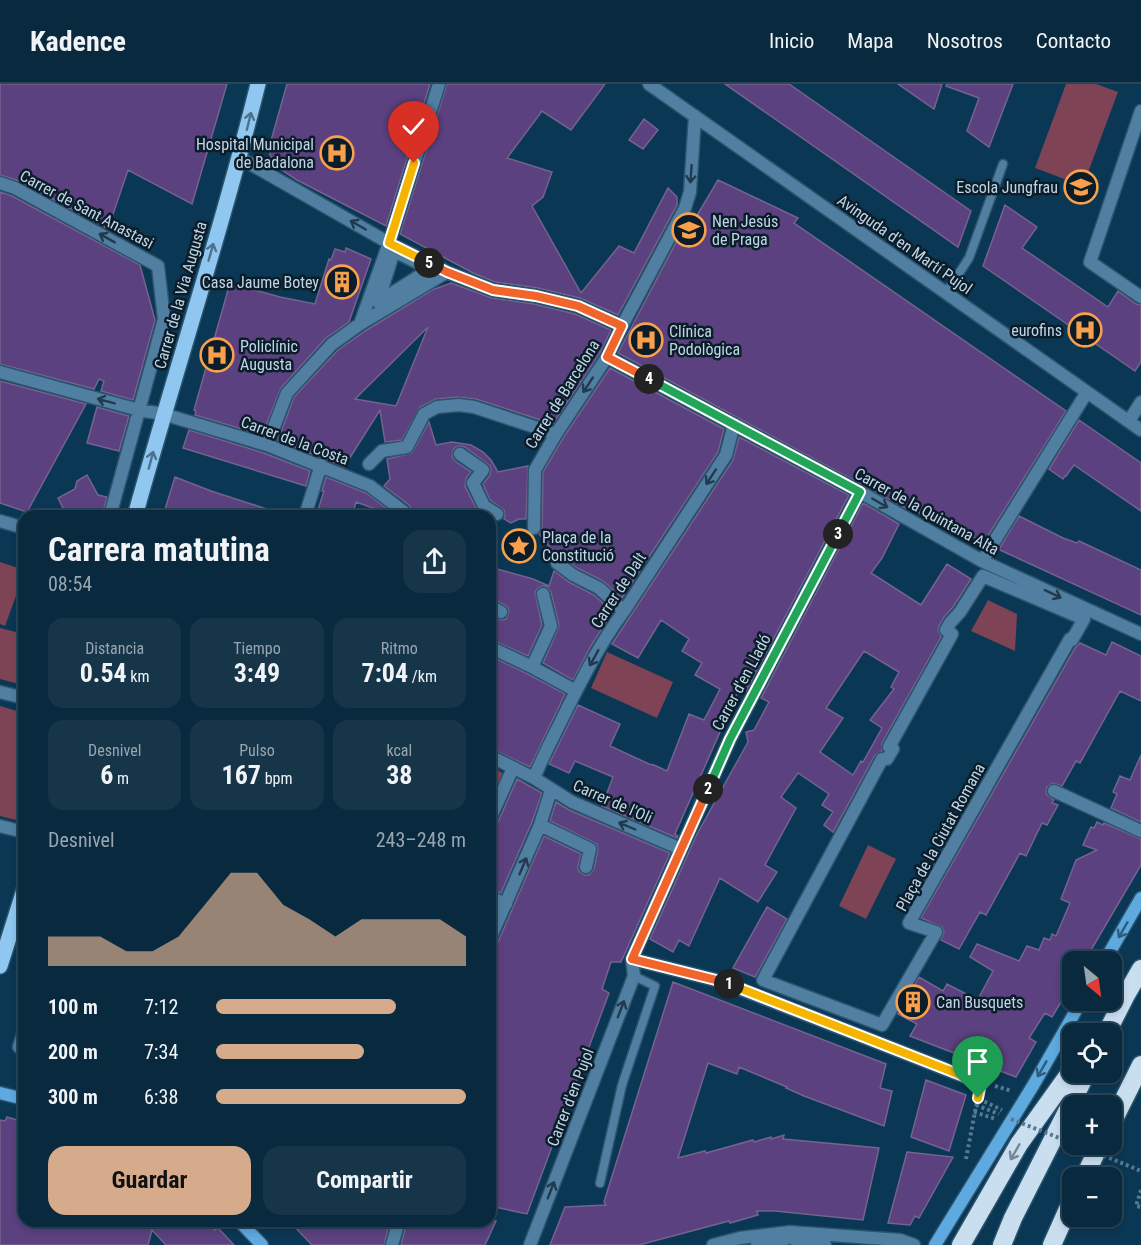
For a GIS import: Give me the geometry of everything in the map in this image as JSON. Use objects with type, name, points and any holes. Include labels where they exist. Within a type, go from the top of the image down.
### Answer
[{"type":"highway","points":[[1112,1023],[1141,969]]},
{"type":"highway","points":[[1106,1023],[1126,995]]},
{"type":"highway","points":[[1122,1103],[1141,1065]]},
{"type":"highway","points":[[961,1245],[1019,1144],[1063,1083]]},
{"type":"highway","points":[[1002,1245],[1013,1218],[1081,1083]]},
{"type":"highway","points":[[1053,1245],[1062,1220]]},
{"type":"main road","name":"Carrer de la Via Augusta","points":[[137,510],[163,414],[240,159],[258,84]]},
{"type":"main road","points":[[0,966],[18,909]]},
{"type":"street","points":[[240,159],[391,247],[430,269],[378,302],[391,247],[439,84]]},
{"type":"street","name":"Avinguda d'en Martí Pujol","points":[[649,84],[1141,430]]},
{"type":"street","points":[[670,99],[672,84]]},
{"type":"street","points":[[1141,111],[1090,262],[1141,297]]},
{"type":"street","name":"Carrer de Barcelona","points":[[534,528],[535,470],[607,357],[685,208],[690,192],[695,116]]},
{"type":"street","name":"Carrer de Sant Anastasi","points":[[0,183],[15,188],[158,266]]},
{"type":"street","points":[[391,247],[493,290],[536,296],[578,306],[622,326]]},
{"type":"street","points":[[360,324],[391,247]]},
{"type":"street","name":"Carrer de la Via Augusta","points":[[112,510],[164,320],[158,266]]},
{"type":"street","points":[[267,445],[287,393],[332,344],[360,324],[447,272]]},
{"type":"street","name":"Carrer de la Quintana Alta","points":[[607,357],[860,492],[982,561],[1141,634]]},
{"type":"street","name":"Carrer de la Costa","points":[[0,372],[139,410],[163,414],[267,445],[320,469],[370,486],[401,510]]},
{"type":"street","points":[[982,561],[1087,392]]},
{"type":"street","points":[[1129,422],[1141,402]]},
{"type":"street","points":[[369,464],[382,451],[407,447],[424,414],[438,407],[459,405],[474,407],[556,434]]},
{"type":"street","name":"Carrer de Dalt","points":[[534,778],[576,691],[609,632],[726,455],[734,424]]},
{"type":"street","points":[[460,454],[483,470],[473,483],[484,506],[490,510]]},
{"type":"street","points":[[307,510],[320,469]]},
{"type":"street","name":"Carrer d'en Lladó","points":[[632,959],[730,739],[860,492]]},
{"type":"street","points":[[0,521],[18,526]]},
{"type":"street","points":[[557,563],[573,575],[599,588],[624,611]]},
{"type":"street","name":"Plaça de la Ciutat Romana","points":[[983,576],[1084,619],[1072,640],[1070,639],[909,923],[936,932],[882,1025],[763,980],[882,759],[887,759],[893,749],[889,747],[952,634],[946,630],[983,576]]},
{"type":"street","points":[[532,667],[550,627],[543,594]]},
{"type":"street","points":[[496,650],[576,691]]},
{"type":"street","points":[[0,692],[18,696]]},
{"type":"street","name":"Carrer de l'Oli","points":[[496,759],[534,778],[572,802],[681,849]]},
{"type":"street","points":[[496,806],[513,768]]},
{"type":"street","points":[[496,926],[540,825],[551,790]]},
{"type":"street","points":[[1054,791],[1141,831]]},
{"type":"street","points":[[540,825],[590,849],[586,867]]},
{"type":"street","points":[[0,826],[18,830]]},
{"type":"street","points":[[1110,951],[1141,898]]},
{"type":"street","points":[[496,900],[506,904]]},
{"type":"street","points":[[632,959],[720,981],[981,1083]]},
{"type":"street","name":"Carrer d'en Pujol","points":[[530,1245],[634,976],[632,959]]},
{"type":"street","points":[[935,1245],[1034,1084],[1076,1011]]},
{"type":"street","points":[[0,1093],[18,1098]]},
{"type":"street","points":[[244,1227],[262,1245]]},
{"type":"street","points":[[392,1245],[397,1227]]},
{"type":"street","points":[[713,1245],[740,1238],[790,1232],[900,1240],[914,1245]]},
{"type":"street","points":[[757,1245],[782,1243],[782,1238],[798,1238],[797,1243],[825,1245]]},
{"type":"lane","points":[[946,292],[969,258],[1003,164]]},
{"type":"lane","points":[[600,1183],[622,1085],[655,986],[634,976]]},
{"type":"path","points":[[966,1159],[981,1083],[1012,1091]]},
{"type":"path","points":[[982,1100],[1062,1139]]},
{"type":"path","points":[[976,1106],[981,1108]]},
{"type":"path","points":[[974,1112],[998,1119]]},
{"type":"path","points":[[1101,1155],[1141,1171]]},
{"type":"path","points":[[1141,1190],[1136,1206],[1141,1207]]},
{"type":"shaded area","points":[[1066,84],[1096,84],[1118,92],[1083,186],[1035,168]]},
{"type":"shaded area","points":[[0,562],[18,568],[18,590],[5,626],[0,624]]},
{"type":"shaded area","points":[[988,600],[1017,614],[1015,651],[971,631]]},
{"type":"shaded area","points":[[0,628],[18,632],[18,684],[0,679]]},
{"type":"shaded area","points":[[607,652],[673,682],[657,718],[591,688]]},
{"type":"shaded area","points":[[0,706],[18,711],[18,820],[0,816]]},
{"type":"shaded area","points":[[496,769],[504,774],[496,790]]},
{"type":"shaded area","points":[[868,845],[896,859],[866,919],[839,906]]},
{"type":"building","points":[[0,84],[227,84],[192,204],[128,170],[108,229],[19,181],[0,175]]},
{"type":"building","name":"Hospital Municipal de Badalona","points":[[287,84],[430,84],[386,226],[297,180],[280,169],[273,161],[270,155],[270,144]]},
{"type":"building","points":[[447,84],[605,84],[571,130],[542,111],[507,158],[552,172],[543,197],[532,206],[581,293],[619,246],[634,253],[668,188],[677,197],[677,205],[618,315],[580,298],[538,288],[495,282],[473,273],[400,234]]},
{"type":"building","points":[[725,84],[789,84],[971,211],[958,247]]},
{"type":"building","points":[[898,84],[942,84],[934,109]]},
{"type":"building","points":[[947,84],[1013,84],[989,147],[967,131],[979,98],[946,86]]},
{"type":"building","points":[[644,119],[658,130],[643,149],[629,140]]},
{"type":"building","points":[[718,180],[798,218],[794,223],[1066,411],[984,542],[907,509],[618,353],[684,227],[686,234]]},
{"type":"building","points":[[0,192],[12,196],[140,265],[155,320],[133,400],[101,391],[104,381],[99,379],[94,389],[0,364]]},
{"type":"building","points":[[1005,205],[1037,227],[1022,248],[1108,307],[1118,291],[1141,305],[1141,362],[1135,371],[983,266]]},
{"type":"building","points":[[346,248],[371,259],[349,322],[326,338],[281,388],[262,435],[195,415],[194,410],[230,283],[315,304],[329,259],[331,260],[335,249],[345,252]]},
{"type":"building","points":[[451,283],[492,298],[534,304],[575,314],[611,330],[600,353],[553,424],[476,399],[458,397],[436,399],[420,407],[402,440],[385,442],[380,410],[344,467],[278,440],[294,397],[338,350],[432,290]],"holes":[[[428,327],[396,406],[355,399]]]},
{"type":"building","points":[[610,368],[724,429],[718,452],[622,598],[603,581],[556,555],[539,534],[542,528],[543,472]]},
{"type":"building","points":[[0,381],[86,404],[28,510],[0,503]]},
{"type":"building","points":[[97,407],[129,416],[119,451],[87,443]]},
{"type":"building","points":[[1079,420],[1141,463],[1141,511],[1074,465],[1063,479],[1049,469]]},
{"type":"building","points":[[429,422],[436,445],[452,442],[471,445],[491,460],[498,472],[528,466],[526,519],[519,519],[511,523],[504,519],[504,510],[490,500],[483,484],[490,475],[490,466],[465,447],[460,446],[453,450],[452,457],[471,472],[466,478],[465,486],[477,510],[412,510],[409,505],[384,486],[390,479],[387,459],[412,453]]},
{"type":"building","points":[[189,430],[264,453],[310,471],[306,486],[183,448]]},
{"type":"building","points":[[739,437],[849,495],[746,691],[739,689],[675,834],[677,838],[602,806],[613,777],[575,761],[569,773],[549,764],[578,705],[620,724],[610,746],[667,771],[689,714],[704,720],[720,689],[695,675],[702,663],[682,651],[689,639],[661,620],[638,658],[612,644],[733,460]]},
{"type":"building","points":[[87,475],[98,495],[107,497],[104,510],[64,510],[58,498],[75,489],[77,481]]},
{"type":"building","points":[[175,477],[270,510],[165,510]]},
{"type":"building","points":[[326,477],[366,493],[386,508],[378,510],[356,502],[354,510],[318,510],[324,491],[322,491]]},
{"type":"building","points":[[863,503],[899,524],[882,558],[871,573],[921,605],[947,564],[971,579],[939,626],[941,637],[882,743],[882,751],[875,755],[833,832],[824,825],[833,812],[822,805],[829,794],[798,773],[781,797],[796,808],[765,865],[777,872],[758,902],[720,878],[689,946],[679,940],[673,952],[650,939],[697,834],[748,742],[746,732],[754,730],[769,702],[761,698]],"holes":[[[864,651],[899,672],[891,687],[894,689],[870,720],[882,728],[853,775],[820,752],[843,718],[826,708]]]},
{"type":"building","points":[[1019,516],[1063,538],[1077,543],[1079,541],[1141,570],[1141,615],[1000,550]]},
{"type":"building","points":[[496,569],[549,586],[554,571],[594,595],[613,612],[592,644],[573,680],[543,663],[559,625],[551,592],[546,586],[538,588],[535,592],[542,625],[528,656],[496,642],[496,618],[506,619],[509,612],[505,605],[496,601]]},
{"type":"building","points":[[1112,642],[1141,656],[1141,701],[1120,691],[1080,763],[1076,761],[1062,786],[1053,783],[1047,787],[1047,795],[1054,800],[1052,803],[1058,805],[1047,825],[1042,823],[1026,856],[1020,853],[986,915],[980,912],[959,949],[941,940],[944,932],[942,927],[921,918],[1075,648],[1080,643],[1106,655]]},
{"type":"building","points":[[496,659],[565,694],[530,767],[496,751]]},
{"type":"building","points":[[1141,755],[1141,822],[1111,808],[1117,794],[1113,792],[1120,776],[1130,780]]},
{"type":"building","points":[[517,779],[542,793],[501,893],[496,891],[496,824]]},
{"type":"building","points":[[556,802],[569,810],[670,853],[621,962],[611,962],[602,989],[609,993],[527,1214],[496,1207],[496,944],[544,836],[581,854],[578,870],[585,875],[589,875],[594,869],[598,850],[597,844],[550,821]]},
{"type":"building","points":[[1097,822],[1103,825],[1104,823],[1141,839],[1141,865],[1090,951],[1062,951],[1062,1000],[1052,1017],[1045,1013],[1029,1038],[1036,1042],[1016,1077],[910,1036],[917,1024],[898,1014],[919,977],[943,991],[947,984],[978,999],[993,971],[970,957],[977,944],[1019,961],[1027,946],[1039,950],[1044,938],[1050,940],[1052,934],[1056,936],[1070,903],[1061,899],[1076,860],[1097,850],[1083,845],[1091,827],[1094,828]]},
{"type":"building","points":[[767,907],[787,919],[755,977],[733,968]]},
{"type":"building","points":[[673,982],[886,1064],[880,1088],[892,1091],[884,1126],[804,1096],[739,1067],[737,1074],[708,1063],[678,1158],[784,1135],[783,1139],[879,1148],[863,1220],[757,1211],[758,1215],[639,1245],[550,1245],[565,1207],[606,1205],[604,1202]]},
{"type":"building","points":[[926,1080],[966,1095],[949,1151],[911,1137]]},
{"type":"building","points":[[7,1117],[18,1120],[18,1227],[212,1227],[215,1230],[218,1228],[234,1245],[166,1245],[152,1230],[148,1245],[0,1245],[0,1120],[5,1121]]},
{"type":"building","points":[[907,1152],[953,1157],[919,1218],[915,1216],[910,1225],[888,1223]]},
{"type":"building","points":[[295,1227],[388,1227],[384,1245],[312,1245]]},
{"type":"building","points":[[406,1227],[493,1227],[485,1245],[401,1245]]},
{"type":"place","name":"Hospital Municipal de Badalona","points":[[337,153]]},
{"type":"place","name":"Escola Jungfrau","points":[[1081,187]]},
{"type":"place","name":"Nen Jesús de Praga","points":[[689,230]]},
{"type":"place","name":"Casa Jaume Botey","points":[[342,282]]},
{"type":"place","name":"eurofins","points":[[1085,330]]},
{"type":"place","name":"Clínica Podològica","points":[[646,340]]},
{"type":"place","name":"Policlínic Augusta","points":[[217,355]]},
{"type":"place","name":"Plaça de la Constitució","points":[[519,546]]},
{"type":"place","name":"Can Busquets","points":[[913,1002]]},
{"type":"route","points":[[414,163],[389,243],[447,272],[493,290],[536,296],[578,306],[622,326],[607,357],[860,492],[730,739],[632,959],[720,981],[981,1083],[978,1098]]}]
